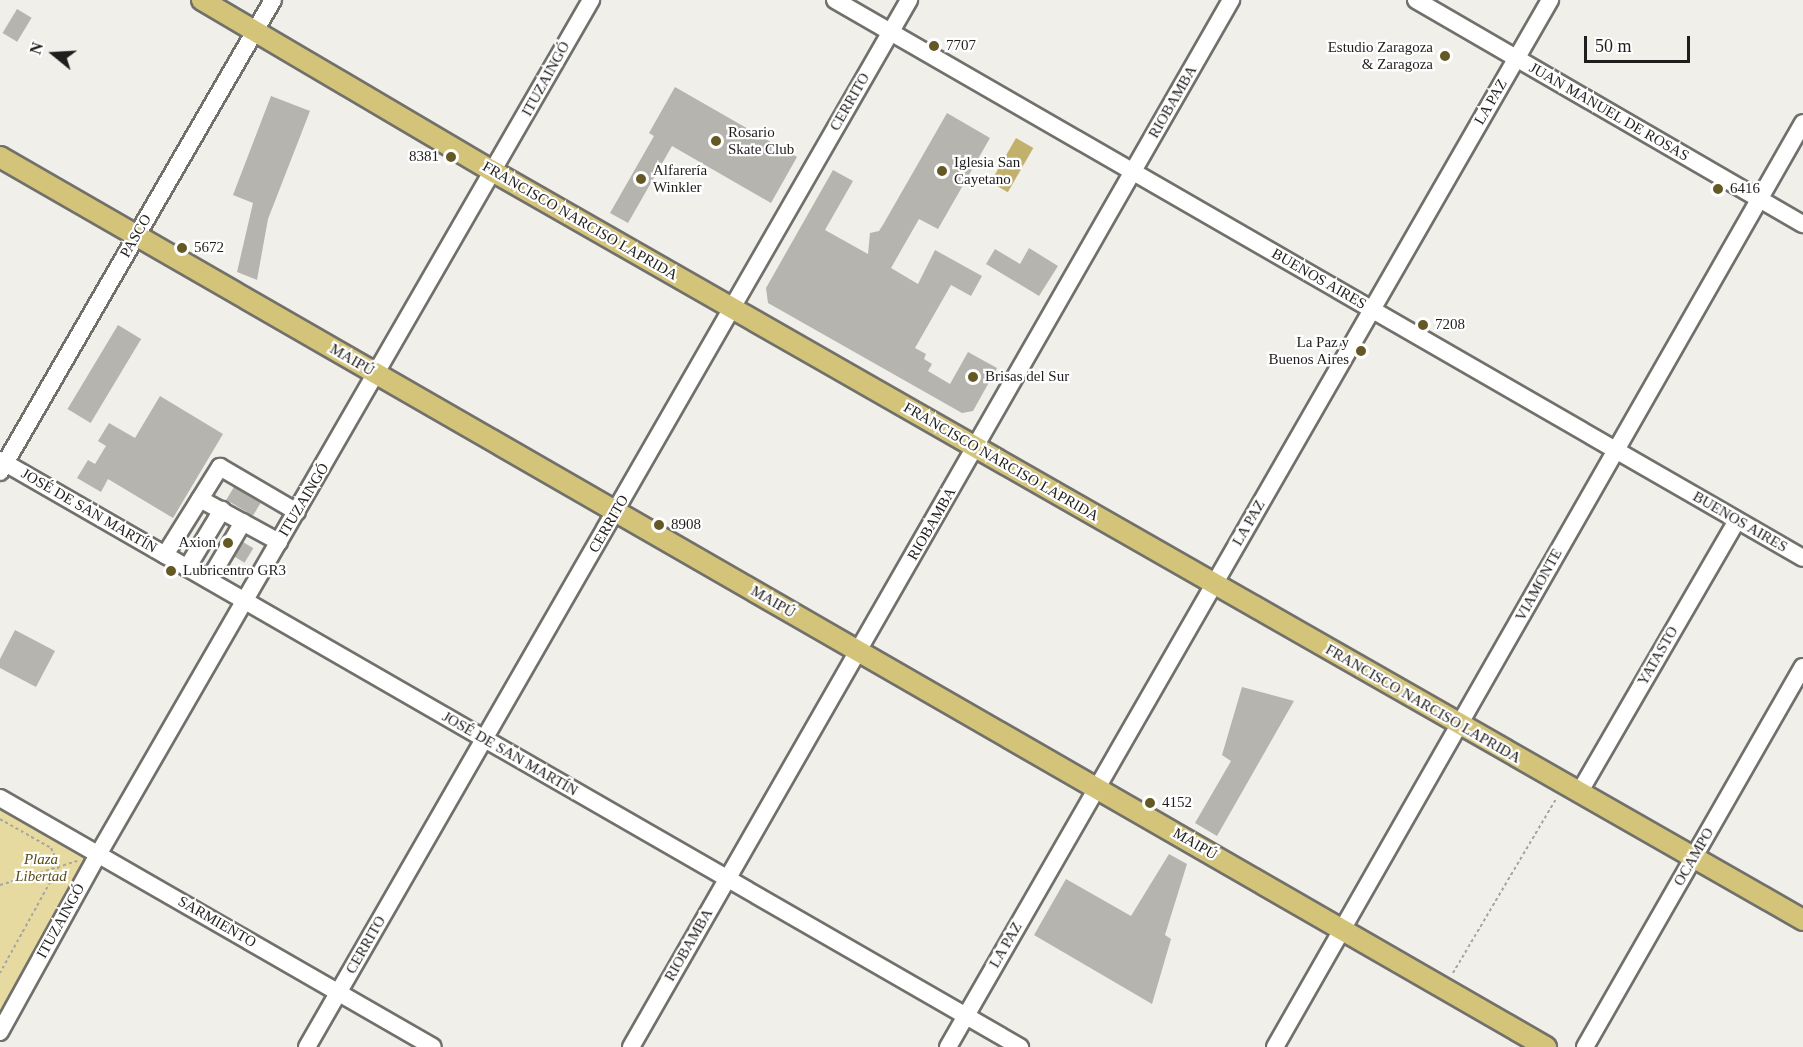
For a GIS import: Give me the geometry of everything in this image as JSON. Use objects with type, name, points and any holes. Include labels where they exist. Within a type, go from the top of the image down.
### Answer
[{"type":"main road","name":"FRANCISCO NARCISO LAPRIDA","points":[[202,0],[494,172],[1803,920]]},
{"type":"main road","name":"MAIPÚ","points":[[0,158],[1546,1047]]},
{"type":"street","name":"PASCO","points":[[2,465],[273,0]]},
{"type":"street","name":"ITUZAINGÓ","points":[[0,1032],[99,853],[244,601],[378,375],[591,0]]},
{"type":"street","name":"BUENOS AIRES","points":[[835,0],[1803,558]]},
{"type":"street","name":"CERRITO","points":[[307,1047],[734,309],[909,0]]},
{"type":"street","name":"RIOBAMBA","points":[[631,1047],[1231,0]]},
{"type":"street","name":"JUAN MANUEL DE ROSAS","points":[[1416,0],[1803,224]]},
{"type":"street","name":"LA PAZ","points":[[948,1047],[1550,0]]},
{"type":"street","name":"VIAMONTE","points":[[1275,1047],[1803,123]]},
{"type":"street","name":"JOSÉ DE SAN MARTÍN","points":[[2,465],[209,580],[1020,1047]]},
{"type":"street","points":[[165,555],[220,467],[297,512]]},
{"type":"street","points":[[200,499],[279,542]]},
{"type":"street","points":[[187,568],[222,510]]},
{"type":"street","name":"YATASTO","points":[[1572,789],[1737,520]]},
{"type":"street","points":[[209,580],[243,522]]},
{"type":"street","name":"OCAMPO","points":[[1585,1047],[1803,667]]},
{"type":"street","name":"SARMIENTO","points":[[0,798],[433,1047]]},
{"type":"path","points":[[1444,988],[1572,789]]},
{"type":"path","points":[[0,819],[51,848],[59,866]]},
{"type":"path","points":[[0,885],[99,853]]},
{"type":"path","points":[[0,973],[59,866]]},
{"type":"green space","name":"Plaza Libertad","points":[[0,798],[99,853],[0,1032]]},
{"type":"shaded area","points":[[1016,138],[1033,148],[1008,192],[990,182]]},
{"type":"building","points":[[17,9],[32,18],[17,42],[3,33]]},
{"type":"building","name":"Rosario Skate Club","points":[[675,87],[797,157],[771,203],[672,146],[628,223],[610,213],[654,136],[649,133]]},
{"type":"building","points":[[271,96],[310,111],[268,219],[257,280],[237,272],[253,203],[233,195]]},
{"type":"building","points":[[947,113],[990,138],[938,229],[919,219],[891,268],[918,284],[935,250],[982,276],[971,296],[951,285],[915,348],[926,354],[924,359],[932,364],[928,371],[950,384],[968,352],[997,368],[973,411],[962,413],[768,303],[766,288],[833,170],[853,181],[825,230],[868,254],[870,233],[879,231]]},
{"type":"building","points":[[1029,248],[1058,266],[1039,296],[986,264],[995,249],[1020,264]]},
{"type":"building","points":[[118,325],[141,339],[91,423],[68,409]]},
{"type":"building","points":[[160,396],[223,434],[173,518],[108,479],[101,492],[77,478],[88,460],[95,464],[106,446],[98,441],[109,423],[135,438]]},
{"type":"building","points":[[234,487],[261,503],[253,516],[226,500]]},
{"type":"building","points":[[243,542],[253,548],[245,563],[234,557]]},
{"type":"building","points":[[15,630],[55,651],[36,687],[0,668],[0,659]]},
{"type":"building","points":[[1242,687],[1294,701],[1217,836],[1195,823],[1231,761],[1222,755]]},
{"type":"building","points":[[1169,854],[1187,864],[1165,935],[1171,939],[1152,1004],[1034,935],[1066,879],[1131,916]]},
{"type":"place","name":"7707","points":[[934,46]]},
{"type":"place","name":"Estudio Zaragoza & Zaragoza","points":[[1445,56]]},
{"type":"place","name":"Rosario Skate Club","points":[[716,141]]},
{"type":"place","name":"8381","points":[[451,157]]},
{"type":"place","name":"Iglesia San Cayetano","points":[[942,171]]},
{"type":"place","name":"Alfarería Winkler","points":[[641,179]]},
{"type":"place","name":"6416","points":[[1718,189]]},
{"type":"place","name":"5672","points":[[182,248]]},
{"type":"place","name":"7208","points":[[1423,325]]},
{"type":"place","name":"La Paz y Buenos Aires","points":[[1361,351]]},
{"type":"place","name":"Brisas del Sur","points":[[973,377]]},
{"type":"place","name":"8908","points":[[659,525]]},
{"type":"place","name":"Axion","points":[[228,543]]},
{"type":"place","name":"Lubricentro GR3","points":[[171,571]]},
{"type":"place","name":"4152","points":[[1150,803]]}]
